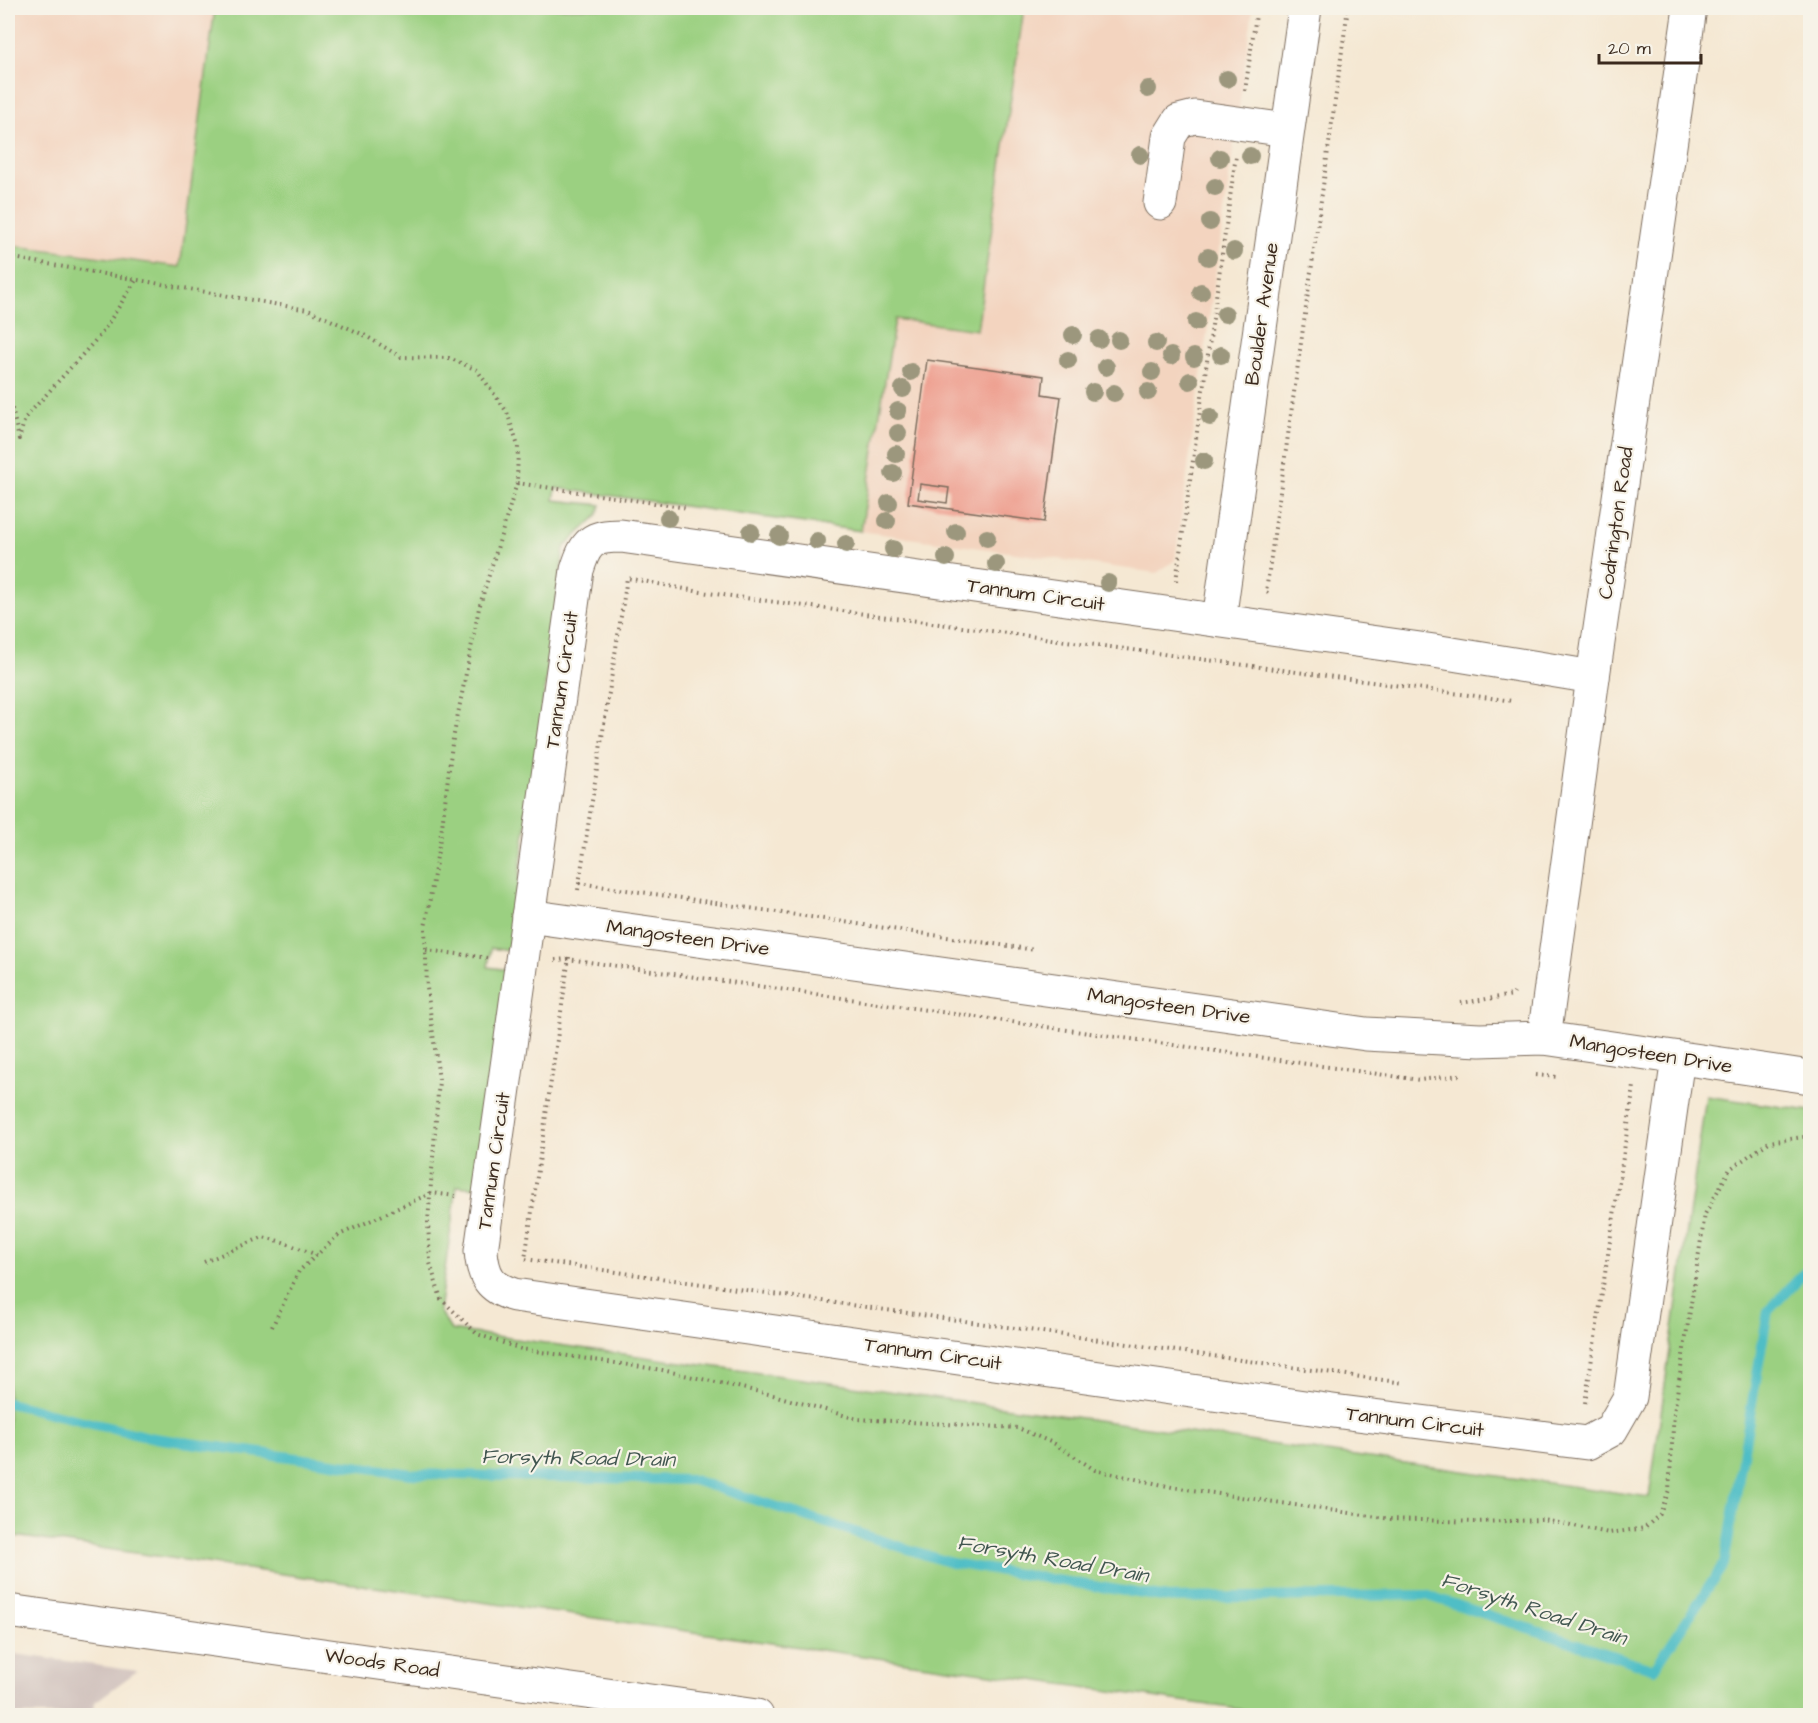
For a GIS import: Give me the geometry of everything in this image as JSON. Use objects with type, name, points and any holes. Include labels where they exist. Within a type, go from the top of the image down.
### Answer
[{"type":"street","name":"Boulder Avenue","points":[[1219,620],[1305,8]]},
{"type":"street","name":"Codrington Road","points":[[1544,1038],[1593,677],[1690,8]]},
{"type":"street","points":[[1160,203],[1169,137],[1179,121],[1195,117],[1287,130]]},
{"type":"street","name":"Tannum Circuit","points":[[1593,677],[1219,620],[621,536],[602,536],[591,541],[582,554],[577,570],[481,1251],[482,1267],[487,1280],[498,1290],[514,1295],[1333,1411],[1587,1443],[1611,1430],[1630,1397],[1678,1058]]},
{"type":"street","name":"Mangosteen Drive","points":[[528,916],[1366,1034],[1480,1040],[1544,1038],[1810,1077]]},
{"type":"street","name":"Woods Road","points":[[8,1611],[757,1716]]},
{"type":"path","points":[[1257,8],[1175,581],[1276,594]]},
{"type":"path","points":[[1266,592],[1348,8]]},
{"type":"path","points":[[8,257],[308,310],[364,335],[401,357],[449,358],[477,370],[507,412],[518,446],[517,483],[479,608],[452,744],[442,827],[425,928],[427,988],[439,1080],[428,1221],[430,1263],[441,1299],[477,1334],[521,1349],[662,1370],[773,1395],[857,1419],[1018,1428],[1055,1444],[1095,1470],[1172,1487],[1391,1520],[1474,1522],[1544,1520],[1609,1533],[1645,1528],[1660,1514],[1669,1490],[1674,1413],[1705,1214],[1730,1169],[1769,1142],[1810,1136]]},
{"type":"path","points":[[8,391],[19,439],[25,418],[102,333],[136,280]]},
{"type":"path","points":[[1408,1383],[525,1259],[573,922],[627,578],[713,593],[1521,702]]},
{"type":"path","points":[[579,883],[1037,950]]},
{"type":"path","points":[[1458,1003],[1513,996]]},
{"type":"path","points":[[1585,1408],[1636,1086]]},
{"type":"path","points":[[272,1327],[299,1271],[339,1235],[431,1193],[488,1200]]},
{"type":"path","points":[[204,1262],[263,1237],[283,1242],[316,1256]]},
{"type":"shaded area","points":[[8,8],[1253,8],[1175,560],[1157,573],[556,488],[479,307],[8,245]]},
{"type":"shaded area","points":[[8,1653],[137,1671],[95,1702],[93,1715],[8,1715]]},
{"type":"green space","points":[[215,8],[1024,8],[977,330],[895,319],[861,531],[556,488],[554,500],[601,505],[597,516],[564,547],[509,951],[491,948],[488,967],[508,970],[476,1188],[457,1186],[439,1311],[451,1330],[1649,1497],[1706,1096],[1810,1111],[1810,1715],[1280,1715],[8,1535],[8,245],[180,267]]},
{"type":"building","points":[[927,360],[1044,376],[1042,394],[1061,397],[1044,522],[908,503]],"holes":[[[920,484],[949,488],[947,503],[918,499]]]},
{"type":"waterway","name":"Forsyth Road Drain","points":[[8,1403],[154,1438],[412,1474],[693,1480],[951,1563],[1168,1598],[1426,1595],[1654,1669],[1724,1564],[1768,1311],[1810,1267]]}]
